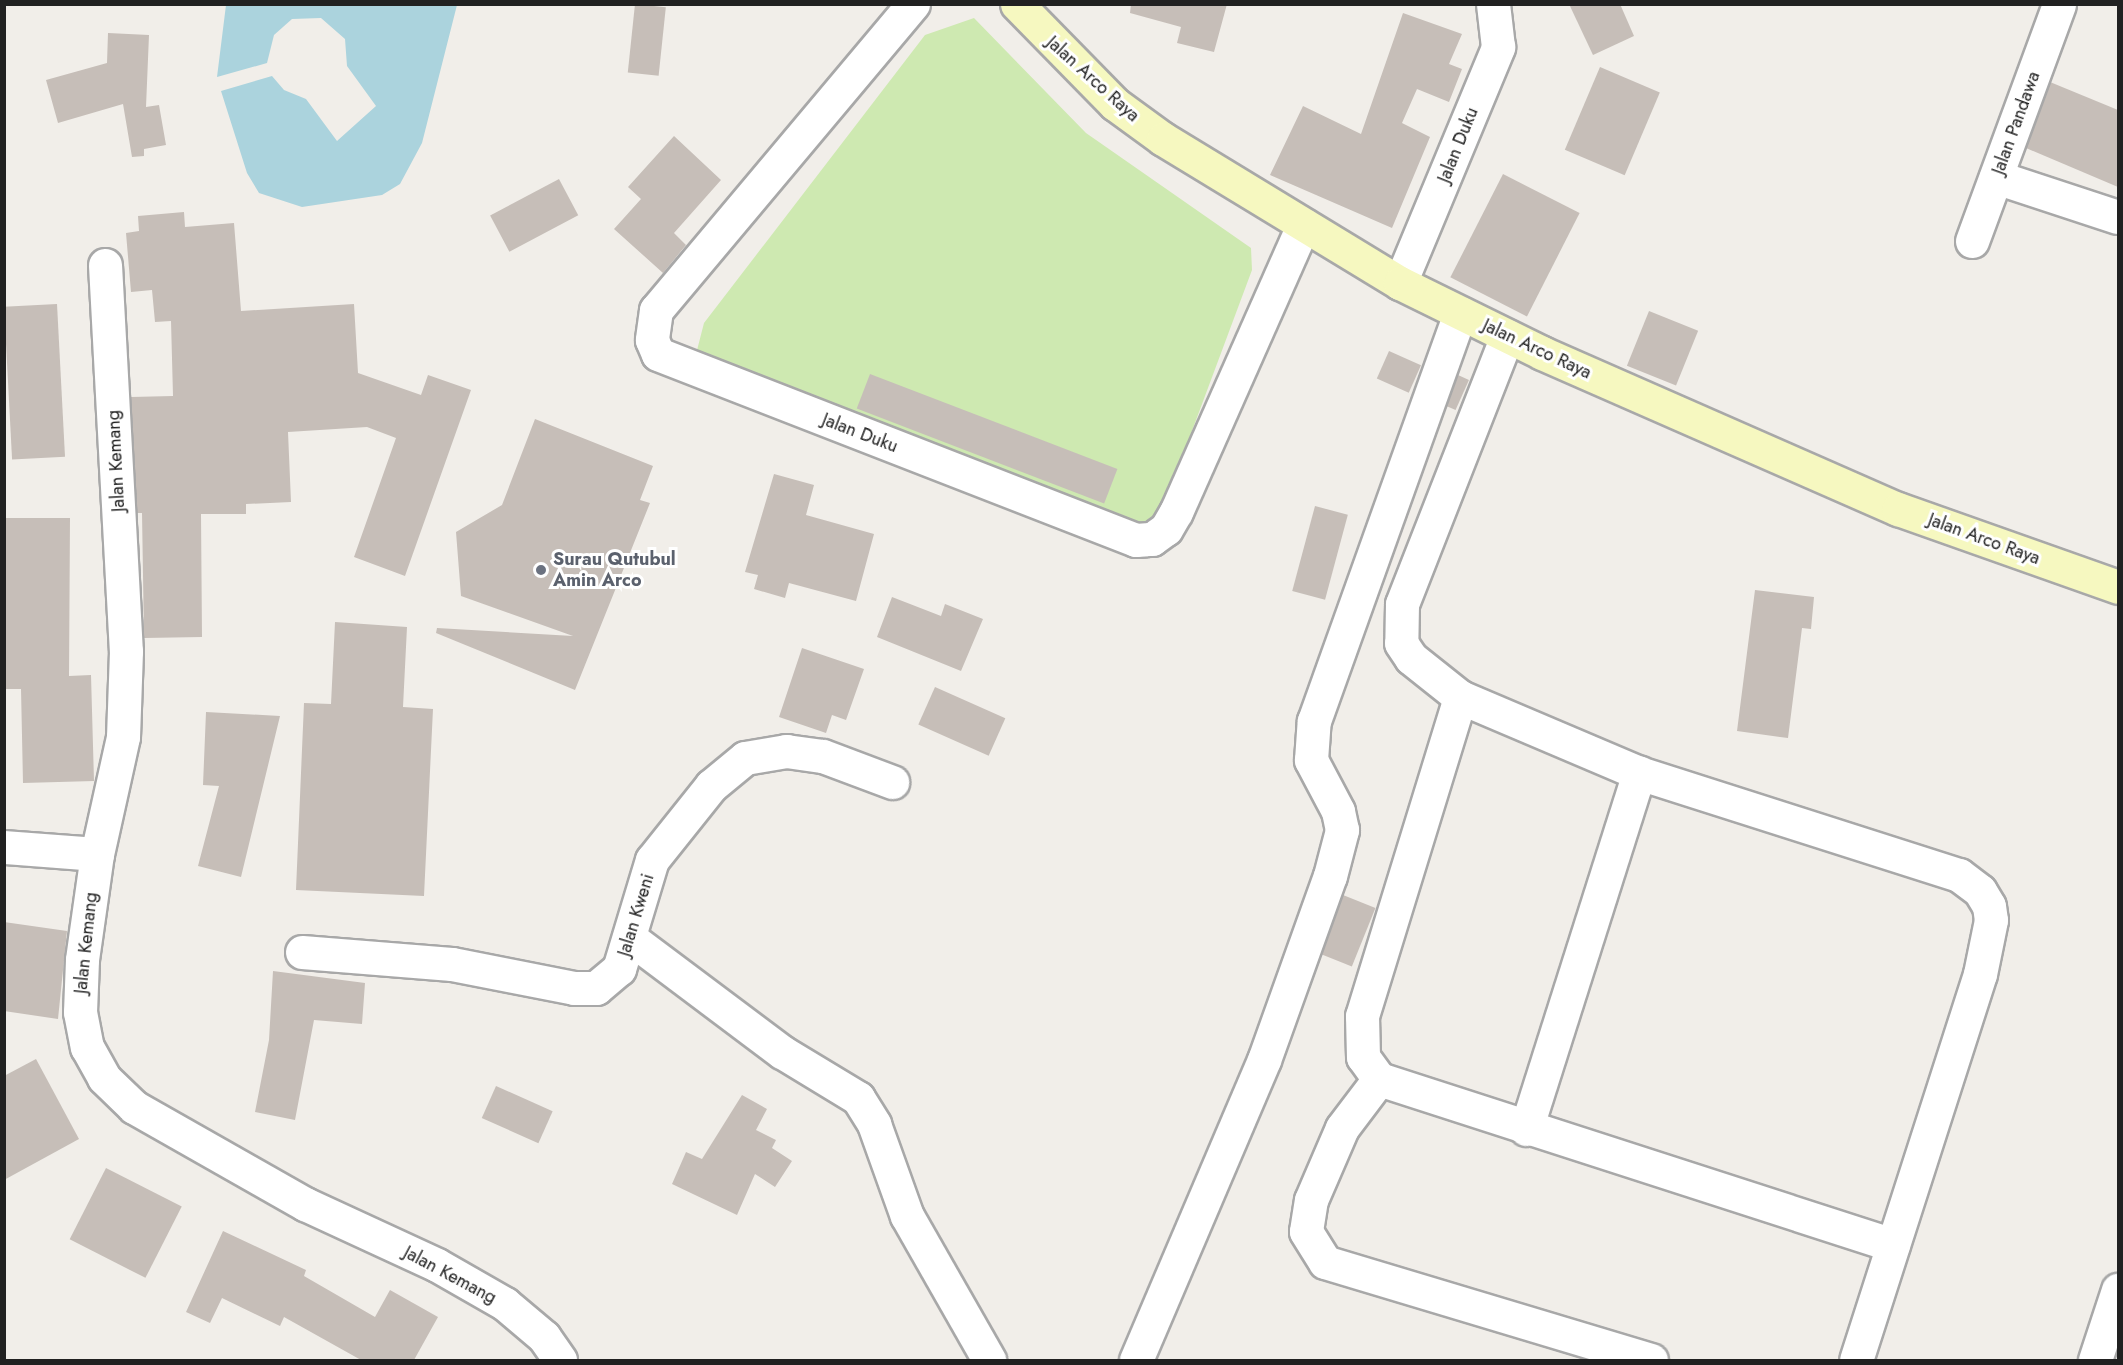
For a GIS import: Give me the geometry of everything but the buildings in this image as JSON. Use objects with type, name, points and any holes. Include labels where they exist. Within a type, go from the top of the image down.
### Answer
[{"type":"main road","name":"Jalan Arco Raya","points":[[1017,4],[1116,104],[1162,139],[1400,283],[1507,336],[1898,509],[2118,587]]},
{"type":"street","name":"Jalan Duku","points":[[913,4],[656,310],[652,340],[658,354],[1136,540],[1152,539],[1166,529],[1176,512],[1302,225]]},
{"type":"street","name":"Jalan Duku","points":[[1400,283],[1498,47],[1493,4]]},
{"type":"street","name":"Jalan Pandawa","points":[[1972,242],[2059,4]]},
{"type":"street","points":[[1996,177],[2118,217]]},
{"type":"street","name":"Jalan Kemang","points":[[105,265],[126,651],[123,737],[97,854],[83,943],[80,1012],[87,1047],[104,1078],[134,1107],[179,1136],[305,1204],[437,1265],[505,1304],[544,1337],[560,1360]]},
{"type":"street","points":[[1136,1360],[1264,1060],[1330,876],[1342,830],[1338,811],[1311,760],[1314,721],[1460,313]]},
{"type":"street","points":[[1507,336],[1402,604],[1401,643],[1411,658],[1460,696],[1640,773],[1959,876],[1980,891],[1989,906],[1991,920],[1980,974],[1856,1360]]},
{"type":"street","points":[[1460,696],[1362,1016],[1363,1057],[1379,1079],[1526,1129],[1893,1245]]},
{"type":"street","name":"Jalan Kweni","points":[[302,952],[452,964],[574,988],[596,988],[613,977],[630,939],[652,860],[711,786],[746,759],[786,751],[823,756],[892,782]]},
{"type":"street","points":[[1526,1129],[1640,773]]},
{"type":"street","points":[[4,847],[97,854]]},
{"type":"street","points":[[630,939],[782,1052],[858,1098],[874,1124],[907,1216],[989,1360]]},
{"type":"street","points":[[1379,1079],[1346,1120],[1311,1200],[1305,1231],[1325,1262],[1651,1360]]},
{"type":"street","points":[[2095,1360],[2118,1290]]},
{"type":"green space","points":[[974,18],[1086,133],[1251,248],[1252,270],[1155,530],[703,390],[695,358],[704,323],[925,35]]},
{"type":"water","points":[[226,5],[457,5],[422,143],[400,184],[382,195],[302,207],[259,193],[247,173],[221,91],[272,76],[284,90],[306,99],[337,141],[376,106],[347,66],[345,39],[321,18],[292,19],[274,35],[267,63],[217,77]]},
{"type":"place","name":"Surau Qutubul Amin Arco","points":[[541,570]]}]
